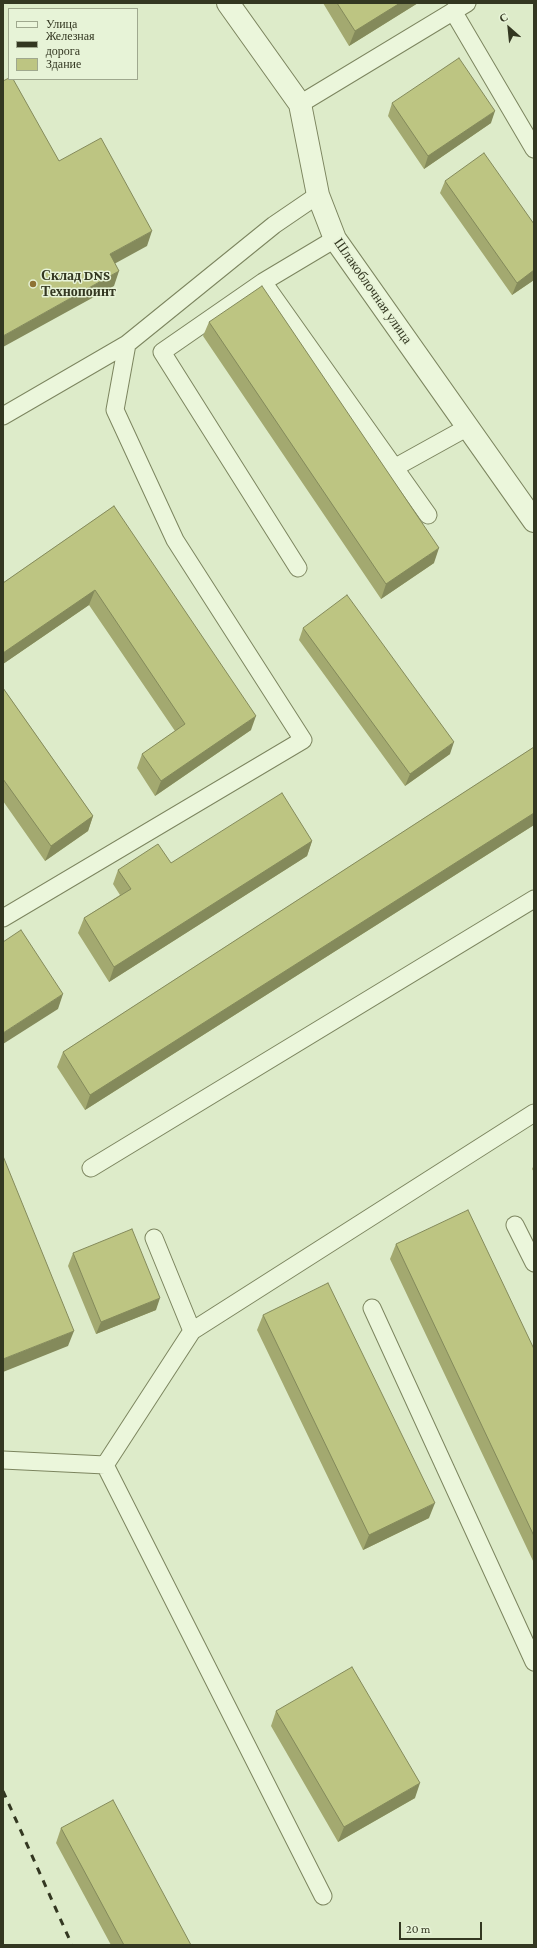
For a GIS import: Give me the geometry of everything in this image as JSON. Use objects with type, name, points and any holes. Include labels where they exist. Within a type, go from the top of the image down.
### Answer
[{"type":"street","name":"Шлакоблочная улица","points":[[228,3],[300,104],[318,195],[335,239],[534,520]]},
{"type":"lane","points":[[300,104],[460,7],[534,149]]},
{"type":"lane","points":[[3,416],[127,344],[274,225],[318,195]]},
{"type":"lane","points":[[298,568],[162,352],[263,282],[335,239]]},
{"type":"lane","points":[[263,282],[428,515]]},
{"type":"lane","points":[[3,918],[302,740],[175,540],[115,410],[127,344]]},
{"type":"lane","points":[[394,468],[468,427]]},
{"type":"lane","points":[[91,1168],[534,899]]},
{"type":"lane","points":[[105,1465],[192,1331],[534,1113]]},
{"type":"lane","points":[[515,1225],[534,1263]]},
{"type":"lane","points":[[154,1238],[192,1331]]},
{"type":"lane","points":[[372,1308],[530,1643],[534,1662]]},
{"type":"lane","points":[[3,1460],[105,1465]]},
{"type":"lane","points":[[105,1465],[323,1896]]},
{"type":"building","points":[[337,3],[400,3],[355,31]]},
{"type":"building","points":[[459,58],[495,111],[428,156],[392,103]]},
{"type":"building","points":[[8,78],[8,80],[14,80],[59,161],[101,138],[152,231],[110,254],[119,271],[3,336],[3,81]]},
{"type":"building","points":[[484,153],[534,224],[534,270],[517,283],[445,181]]},
{"type":"building","points":[[262,286],[439,548],[386,584],[209,322]]},
{"type":"building","points":[[114,506],[256,716],[161,781],[142,754],[185,724],[95,590],[3,653],[3,583]]},
{"type":"building","points":[[347,595],[454,742],[410,774],[303,628]]},
{"type":"building","points":[[3,688],[93,816],[51,846],[3,779]]},
{"type":"building","points":[[534,747],[534,813],[90,1095],[63,1052]]},
{"type":"building","points":[[282,793],[312,841],[114,967],[84,918],[131,889],[118,870],[158,844],[171,863]]},
{"type":"building","points":[[21,930],[63,994],[3,1033],[3,942]]},
{"type":"building","points":[[3,1156],[74,1331],[3,1359]]},
{"type":"building","points":[[468,1210],[534,1349],[534,1536],[396,1244]]},
{"type":"building","points":[[132,1229],[160,1298],[101,1322],[73,1253]]},
{"type":"building","points":[[328,1283],[435,1503],[369,1535],[263,1315]]},
{"type":"building","points":[[352,1667],[420,1783],[344,1827],[276,1711]]},
{"type":"building","points":[[113,1800],[191,1945],[124,1945],[61,1828]]},
{"type":"railway","points":[[3,1791],[72,1945]]},
{"type":"place","name":"Склад DNS Технопоинт","points":[[33,284]]}]
